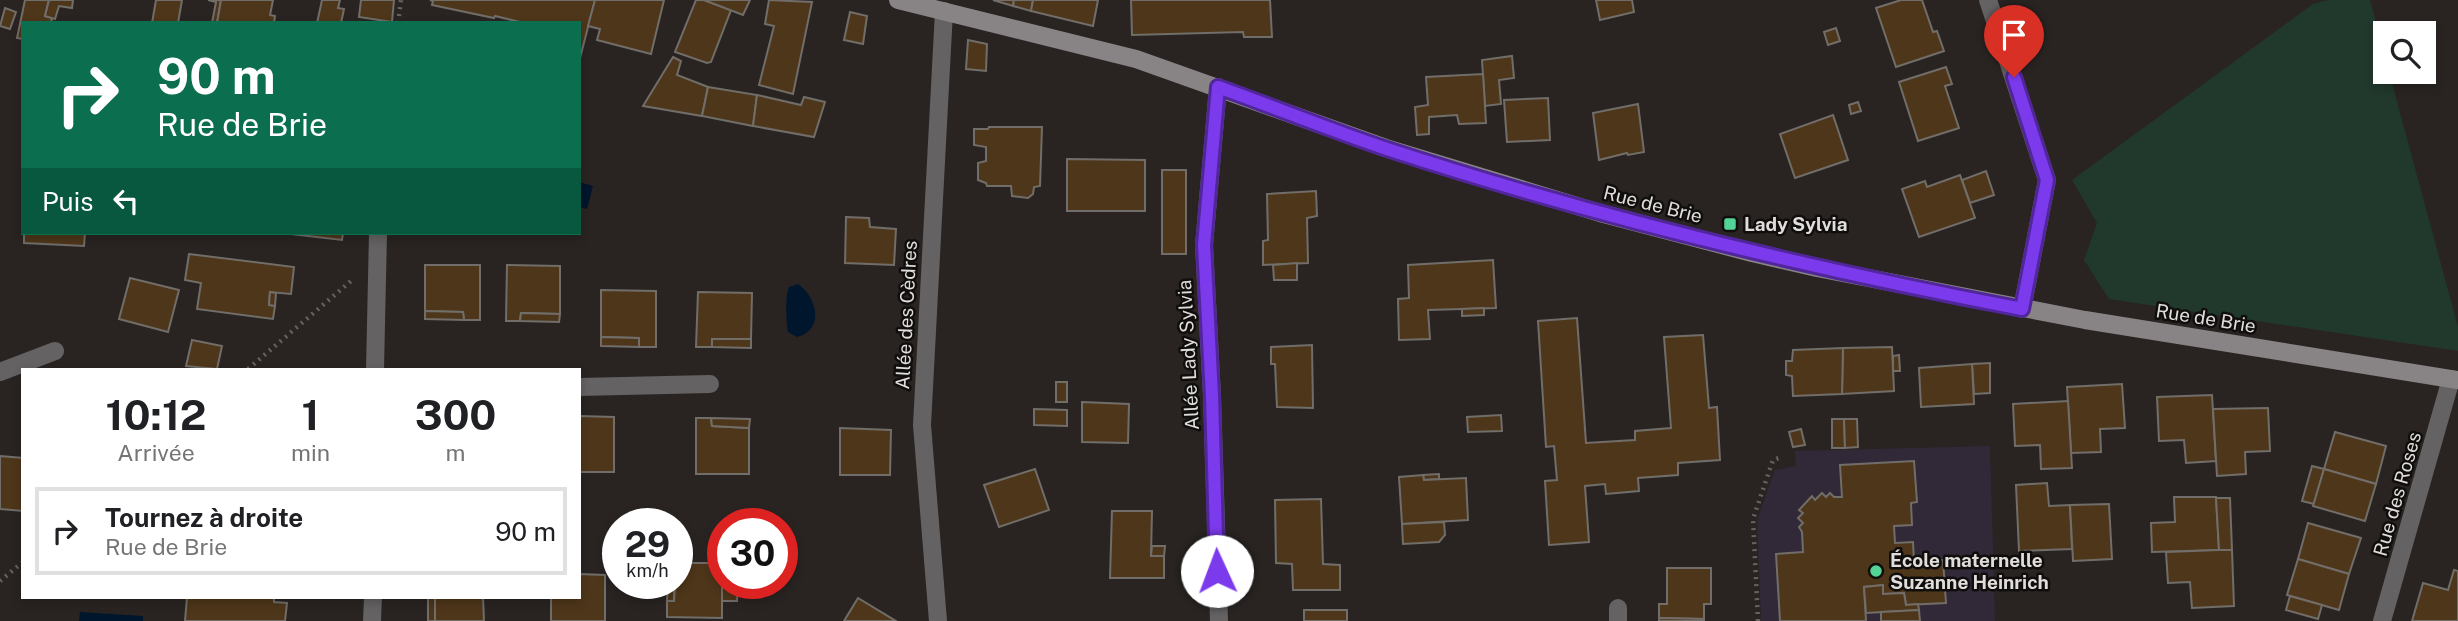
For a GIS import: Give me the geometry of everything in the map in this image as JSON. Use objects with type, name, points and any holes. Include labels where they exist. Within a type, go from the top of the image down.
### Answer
[{"type":"street","name":"Rue de Brie","points":[[898,0],[1136,59],[1386,148],[1600,213],[1817,268],[2022,309],[2454,380]]},
{"type":"street","points":[[1988,0],[2047,180],[2022,309]]},
{"type":"street","name":"Allée des Cèdres","points":[[938,621],[922,425],[944,10]]},
{"type":"street","name":"Allée Lady Sylvia","points":[[1218,87],[1204,245],[1219,621]]},
{"type":"street","points":[[375,368],[378,235]]},
{"type":"street","points":[[0,372],[55,351]]},
{"type":"street","name":"Rue des Roses","points":[[2382,621],[2454,380]]},
{"type":"street","points":[[581,387],[710,384]]},
{"type":"street","points":[[372,621],[373,599]]},
{"type":"path","points":[[398,21],[401,0]]},
{"type":"path","points":[[249,368],[377,259]]},
{"type":"path","points":[[1758,621],[1753,519],[1773,460],[1782,457]]},
{"type":"path","points":[[0,581],[21,564]]},
{"type":"shaded area","name":"École maternelle Suzanne Heinrich","points":[[1990,446],[1995,621],[1761,621],[1757,520],[1775,470],[1796,466],[1795,451]]},
{"type":"green space","points":[[2328,0],[2370,0],[2376,21],[2373,21],[2373,84],[2392,84],[2458,327],[2458,351],[2109,299],[2084,260],[2097,223],[2072,180],[2313,4]]},
{"type":"water","points":[[581,183],[593,186],[587,209],[581,208]]},
{"type":"water","points":[[798,284],[810,297],[815,321],[812,328],[797,337],[788,332],[786,309],[789,287]]},
{"type":"water","points":[[80,612],[143,616],[143,621],[79,621]]},
{"type":"building","points":[[25,0],[49,0],[45,16],[52,18],[51,21],[21,21],[21,39],[17,38]]},
{"type":"building","points":[[49,0],[73,0],[72,8],[59,6],[55,19],[45,16]]},
{"type":"building","points":[[156,0],[182,0],[178,21],[152,21]]},
{"type":"building","points":[[208,0],[221,0],[217,21],[212,21],[216,2]]},
{"type":"building","points":[[221,0],[273,0],[270,15],[275,16],[274,21],[217,21]]},
{"type":"building","points":[[322,0],[340,0],[338,8],[344,9],[341,21],[317,21]]},
{"type":"building","points":[[361,0],[394,0],[392,21],[359,17]]},
{"type":"building","points":[[430,0],[595,0],[581,54],[581,21],[516,21],[432,5],[433,1]]},
{"type":"building","points":[[595,0],[664,0],[651,54],[597,40],[600,29],[588,26]]},
{"type":"building","points":[[696,0],[704,0],[731,10],[711,62],[707,63],[675,52]]},
{"type":"building","points":[[704,0],[750,0],[743,15]]},
{"type":"building","points":[[769,0],[812,2],[793,94],[759,85],[774,26],[765,24]]},
{"type":"building","points":[[993,0],[1014,0],[1013,6]]},
{"type":"building","points":[[1014,0],[1033,0],[1031,11],[1013,6]]},
{"type":"building","points":[[1033,0],[1098,0],[1093,26],[1031,11]]},
{"type":"building","points":[[1131,0],[1270,0],[1272,37],[1244,37],[1243,32],[1132,35]]},
{"type":"building","points":[[1596,0],[1632,0],[1634,12],[1600,20]]},
{"type":"building","points":[[1901,0],[1922,0],[1933,32],[1937,31],[1944,51],[1896,67],[1876,8]]},
{"type":"building","points":[[5,8],[16,12],[10,29],[0,26]]},
{"type":"building","points":[[850,12],[867,16],[863,44],[844,40]]},
{"type":"building","points":[[1836,28],[1840,41],[1828,45],[1824,32]]},
{"type":"building","points":[[968,40],[987,44],[986,71],[966,69]]},
{"type":"building","points":[[1512,56],[1514,78],[1499,80],[1501,104],[1485,106],[1482,60]]},
{"type":"building","points":[[673,57],[681,61],[677,75],[708,87],[702,116],[643,106]]},
{"type":"building","points":[[1946,67],[1952,84],[1945,86],[1959,128],[1918,141],[1899,82]]},
{"type":"building","points":[[1483,74],[1486,123],[1459,124],[1457,115],[1429,117],[1429,134],[1417,135],[1415,107],[1428,105],[1426,77]]},
{"type":"building","points":[[708,87],[757,95],[753,126],[702,116]]},
{"type":"building","points":[[757,95],[801,105],[804,97],[825,102],[814,137],[753,126]]},
{"type":"building","points":[[1548,98],[1550,140],[1507,142],[1504,100]]},
{"type":"building","points":[[1858,102],[1861,111],[1851,114],[1849,105]]},
{"type":"building","points":[[1638,104],[1644,152],[1599,160],[1593,113]]},
{"type":"building","points":[[1833,115],[1848,160],[1795,178],[1780,134]]},
{"type":"building","points":[[1042,127],[1040,186],[1034,187],[1033,194],[1028,198],[1012,196],[1011,186],[987,186],[978,180],[978,163],[986,161],[986,147],[974,145],[974,129]]},
{"type":"building","points":[[1067,159],[1145,160],[1145,211],[1067,211]]},
{"type":"building","points":[[1162,170],[1186,170],[1186,254],[1162,254]]},
{"type":"building","points":[[1986,171],[1994,195],[1970,203],[1962,180]]},
{"type":"building","points":[[1960,175],[1975,218],[1919,237],[1902,189],[1925,181],[1927,187]]},
{"type":"building","points":[[1316,191],[1317,216],[1307,218],[1308,263],[1263,265],[1263,241],[1268,240],[1267,194]]},
{"type":"building","points":[[846,217],[869,218],[870,227],[896,229],[894,265],[845,263]]},
{"type":"building","points":[[24,235],[85,235],[84,246],[24,243]]},
{"type":"building","points":[[299,235],[343,235],[342,240]]},
{"type":"building","points":[[189,254],[294,267],[291,294],[270,292],[269,305],[275,306],[273,319],[197,309],[201,283],[185,280]]},
{"type":"building","points":[[1493,260],[1496,308],[1428,310],[1430,339],[1399,340],[1398,299],[1409,298],[1408,265]]},
{"type":"building","points":[[1297,263],[1297,280],[1274,280],[1273,265]]},
{"type":"building","points":[[425,265],[480,265],[480,320],[464,320],[463,312],[425,311]]},
{"type":"building","points":[[507,265],[560,266],[560,314],[521,313],[520,321],[506,321]]},
{"type":"building","points":[[130,278],[179,290],[168,332],[119,319]]},
{"type":"building","points":[[601,290],[656,291],[656,347],[639,347],[639,338],[601,337]]},
{"type":"building","points":[[270,292],[276,293],[275,306],[269,305]]},
{"type":"building","points":[[698,292],[752,293],[751,339],[712,339],[712,347],[696,347]]},
{"type":"building","points":[[1484,308],[1484,315],[1462,316],[1462,309]]},
{"type":"building","points":[[425,311],[463,312],[464,320],[425,319]]},
{"type":"building","points":[[521,313],[560,314],[559,322],[520,321]]},
{"type":"building","points":[[1577,318],[1586,443],[1635,440],[1635,431],[1671,428],[1664,337],[1703,335],[1709,408],[1717,407],[1720,460],[1678,463],[1678,475],[1638,478],[1639,491],[1606,494],[1605,484],[1585,486],[1589,542],[1549,545],[1545,481],[1557,480],[1554,446],[1546,447],[1538,321]]},
{"type":"building","points":[[601,337],[639,338],[639,347],[601,346]]},
{"type":"building","points":[[712,339],[751,339],[751,348],[712,347]]},
{"type":"building","points":[[192,340],[222,346],[217,368],[186,366]]},
{"type":"building","points":[[1312,345],[1313,408],[1277,407],[1275,364],[1271,364],[1271,347]]},
{"type":"building","points":[[1892,347],[1894,391],[1842,394],[1843,348]]},
{"type":"building","points":[[1843,348],[1842,394],[1793,396],[1792,376],[1786,375],[1786,361],[1792,361],[1793,350]]},
{"type":"building","points":[[1899,355],[1900,371],[1893,371],[1893,356]]},
{"type":"building","points":[[1990,363],[1990,393],[1974,394],[1972,364]]},
{"type":"building","points":[[1972,364],[1974,404],[1921,407],[1919,368]]},
{"type":"building","points":[[1056,382],[1067,382],[1067,402],[1056,402]]},
{"type":"building","points":[[2122,384],[2125,428],[2100,429],[2101,452],[2071,453],[2067,387]]},
{"type":"building","points":[[2212,395],[2216,461],[2186,463],[2184,440],[2159,441],[2157,397]]},
{"type":"building","points":[[2068,401],[2072,468],[2041,469],[2040,445],[2015,446],[2013,404]]},
{"type":"building","points":[[1082,402],[1129,404],[1128,443],[1082,442]]},
{"type":"building","points":[[2268,408],[2270,451],[2245,452],[2246,474],[2217,476],[2213,409]]},
{"type":"building","points":[[1034,409],[1067,410],[1067,426],[1034,425]]},
{"type":"building","points":[[1501,415],[1502,431],[1468,432],[1467,417]]},
{"type":"building","points":[[581,416],[614,417],[614,472],[581,472]]},
{"type":"building","points":[[696,418],[711,418],[712,426],[749,428],[749,474],[696,474]]},
{"type":"building","points":[[711,418],[750,419],[749,428],[712,426]]},
{"type":"building","points":[[1832,419],[1844,419],[1845,448],[1832,448]]},
{"type":"building","points":[[1844,419],[1857,419],[1858,447],[1845,448]]},
{"type":"building","points":[[840,428],[891,430],[890,475],[840,475]]},
{"type":"building","points":[[1801,429],[1805,445],[1793,447],[1789,432]]},
{"type":"building","points":[[2335,432],[2386,446],[2376,484],[2324,469]]},
{"type":"building","points":[[0,456],[21,458],[21,511],[0,509]]},
{"type":"building","points":[[1914,461],[1917,502],[1911,503],[1912,525],[1894,526],[1895,543],[1913,542],[1914,561],[1943,560],[1946,603],[1906,605],[1904,593],[1883,594],[1883,585],[1864,587],[1866,621],[1780,621],[1776,554],[1803,552],[1802,532],[1799,527],[1803,523],[1798,518],[1803,513],[1799,510],[1812,496],[1815,500],[1822,493],[1826,497],[1830,493],[1834,497],[1842,497],[1840,465]]},
{"type":"building","points":[[2312,466],[2324,469],[2314,504],[2302,501]]},
{"type":"building","points":[[1035,469],[1049,510],[999,527],[984,485]]},
{"type":"building","points":[[2324,469],[2376,484],[2365,521],[2313,506]]},
{"type":"building","points":[[1439,474],[1439,479],[1424,480],[1423,475]]},
{"type":"building","points":[[1423,475],[1424,480],[1466,478],[1468,520],[1402,524],[1399,477]]},
{"type":"building","points":[[2047,483],[2049,506],[2070,505],[2072,549],[2019,551],[2016,485]]},
{"type":"building","points":[[2174,497],[2216,497],[2219,550],[2152,552],[2151,523],[2175,522]]},
{"type":"building","points":[[2216,498],[2230,498],[2232,550],[2219,550]]},
{"type":"building","points":[[1321,499],[1323,564],[1340,565],[1340,590],[1293,590],[1292,564],[1276,563],[1275,500]]},
{"type":"building","points":[[2109,504],[2112,559],[2073,561],[2070,505]]},
{"type":"building","points":[[1112,511],[1152,511],[1151,556],[1164,556],[1164,578],[1110,578]]},
{"type":"building","points":[[1444,522],[1445,535],[1439,542],[1403,544],[1402,524]]},
{"type":"building","points":[[2308,523],[2361,538],[2349,574],[2298,559]]},
{"type":"building","points":[[1152,546],[1165,546],[1164,556],[1151,556]]},
{"type":"building","points":[[2232,550],[2234,606],[2192,608],[2190,582],[2168,583],[2166,552]]},
{"type":"building","points":[[2298,559],[2349,574],[2339,610],[2287,595]]},
{"type":"building","points":[[693,563],[707,563],[707,599],[722,599],[722,618],[667,617],[667,601],[693,599]]},
{"type":"building","points":[[1667,568],[1711,568],[1711,604],[1704,604],[1704,619],[1659,618],[1659,604],[1667,604]]},
{"type":"building","points":[[2454,570],[2458,571],[2458,621],[2412,621],[2423,583],[2448,590]]},
{"type":"building","points":[[581,574],[602,575],[605,621],[551,621],[551,599],[581,599]]},
{"type":"building","points":[[1883,585],[1883,594],[1904,593],[1906,605],[1918,604],[1919,610],[1866,613],[1864,587]]},
{"type":"building","points":[[2290,596],[2322,605],[2318,619],[2286,610]]},
{"type":"building","points":[[858,598],[896,621],[844,621]]},
{"type":"building","points":[[187,599],[274,599],[274,602],[287,603],[285,621],[185,621]]},
{"type":"building","points":[[428,599],[435,599],[435,621],[428,621]]},
{"type":"building","points":[[435,599],[483,599],[484,621],[435,621]]},
{"type":"building","points":[[1304,610],[1347,610],[1347,621],[1304,621]]},
{"type":"building","points":[[1919,610],[1920,621],[1881,621],[1881,612]]},
{"type":"building","points":[[1659,618],[1704,619],[1704,621],[1659,621]]},
{"type":"place","name":"Lady Sylvia","points":[[1730,224]]},
{"type":"place","name":"École maternelle Suzanne Heinrich","points":[[1876,571]]},
{"type":"route","points":[[1217,571],[1204,245],[1218,87],[1386,148],[1600,213],[1817,268],[2022,309],[2047,180],[2014,77]]}]
